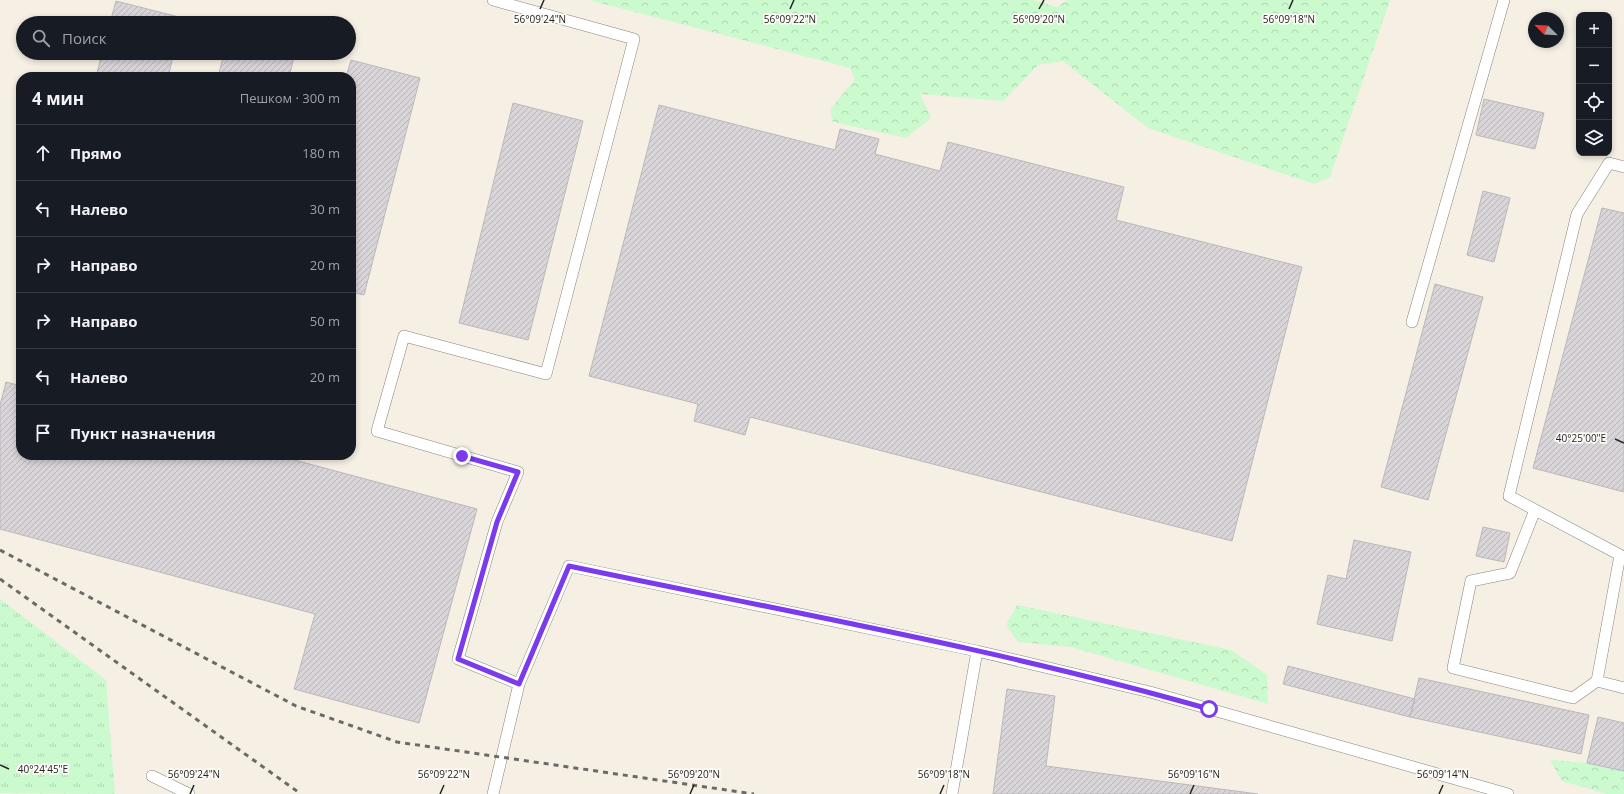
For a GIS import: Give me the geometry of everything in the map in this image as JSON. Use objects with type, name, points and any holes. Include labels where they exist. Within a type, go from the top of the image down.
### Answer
[{"type":"lane","points":[[493,0],[634,39],[546,374],[404,336],[377,431],[518,472],[497,522],[458,659],[519,684]]},
{"type":"lane","points":[[1412,322],[1504,0]]},
{"type":"lane","points":[[1536,510],[1510,573],[1471,581],[1453,668],[1573,698],[1597,681],[1620,555],[1536,510],[1509,496],[1577,214],[1609,163],[1624,167]]},
{"type":"lane","points":[[493,794],[519,684],[569,566],[977,651],[1150,692],[1508,794]]},
{"type":"lane","points":[[952,794],[977,651]]},
{"type":"lane","points":[[1597,681],[1624,688]]},
{"type":"lane","points":[[152,776],[189,794]]},
{"type":"shaded area","points":[[0,0],[1624,0],[1624,794],[0,794]]},
{"type":"green space","points":[[589,0],[1034,0],[1056,7],[1068,0],[1390,0],[1330,177],[1314,184],[1148,128],[1063,61],[1038,65],[1003,101],[920,94],[931,118],[906,138],[833,122],[830,110],[855,79],[850,68]]},
{"type":"green space","points":[[0,599],[106,680],[115,794],[0,793]]},
{"type":"green space","points":[[1017,605],[1231,650],[1267,675],[1268,704],[1071,647],[1018,642],[1006,625]]},
{"type":"green space","points":[[1550,760],[1587,763],[1624,771],[1624,794],[1607,794],[1562,781]]},
{"type":"building","points":[[116,1],[175,16],[112,16]]},
{"type":"building","points":[[100,60],[172,60],[169,72],[97,72]]},
{"type":"building","points":[[222,60],[293,60],[290,72],[219,72]]},
{"type":"building","points":[[351,60],[420,78],[364,295],[356,293],[356,72],[347,72]]},
{"type":"building","points":[[1484,99],[1544,113],[1535,149],[1476,135]]},
{"type":"building","points":[[513,103],[583,121],[528,340],[459,323]]},
{"type":"building","points":[[659,105],[835,150],[840,129],[879,139],[875,154],[940,171],[948,142],[1124,187],[1116,220],[1302,267],[1232,541],[750,417],[745,435],[694,421],[698,404],[589,376]]},
{"type":"building","points":[[1483,191],[1510,198],[1494,262],[1467,255]]},
{"type":"building","points":[[1602,208],[1624,213],[1624,492],[1533,468]]},
{"type":"building","points":[[1435,284],[1483,297],[1428,500],[1381,487]]},
{"type":"building","points":[[6,382],[16,385],[16,460],[295,460],[477,509],[419,723],[294,689],[315,614],[0,529],[0,405]]},
{"type":"building","points":[[1483,527],[1510,533],[1504,562],[1476,556]]},
{"type":"building","points":[[1354,540],[1411,552],[1392,641],[1317,624],[1328,575],[1346,579]]},
{"type":"building","points":[[1288,666],[1415,699],[1410,717],[1283,684]]},
{"type":"building","points":[[1419,678],[1589,715],[1581,754],[1410,717]]},
{"type":"building","points":[[1007,689],[1055,696],[1046,766],[1258,794],[993,794]]},
{"type":"building","points":[[1598,717],[1624,723],[1624,771],[1587,763]]},
{"type":"railway","points":[[0,550],[296,706],[397,742],[754,794]]},
{"type":"railway","points":[[0,579],[301,794]]},
{"type":"route","points":[[462,456],[518,472],[497,522],[458,659],[519,684],[569,566],[977,651],[1150,692],[1209,709]]}]
